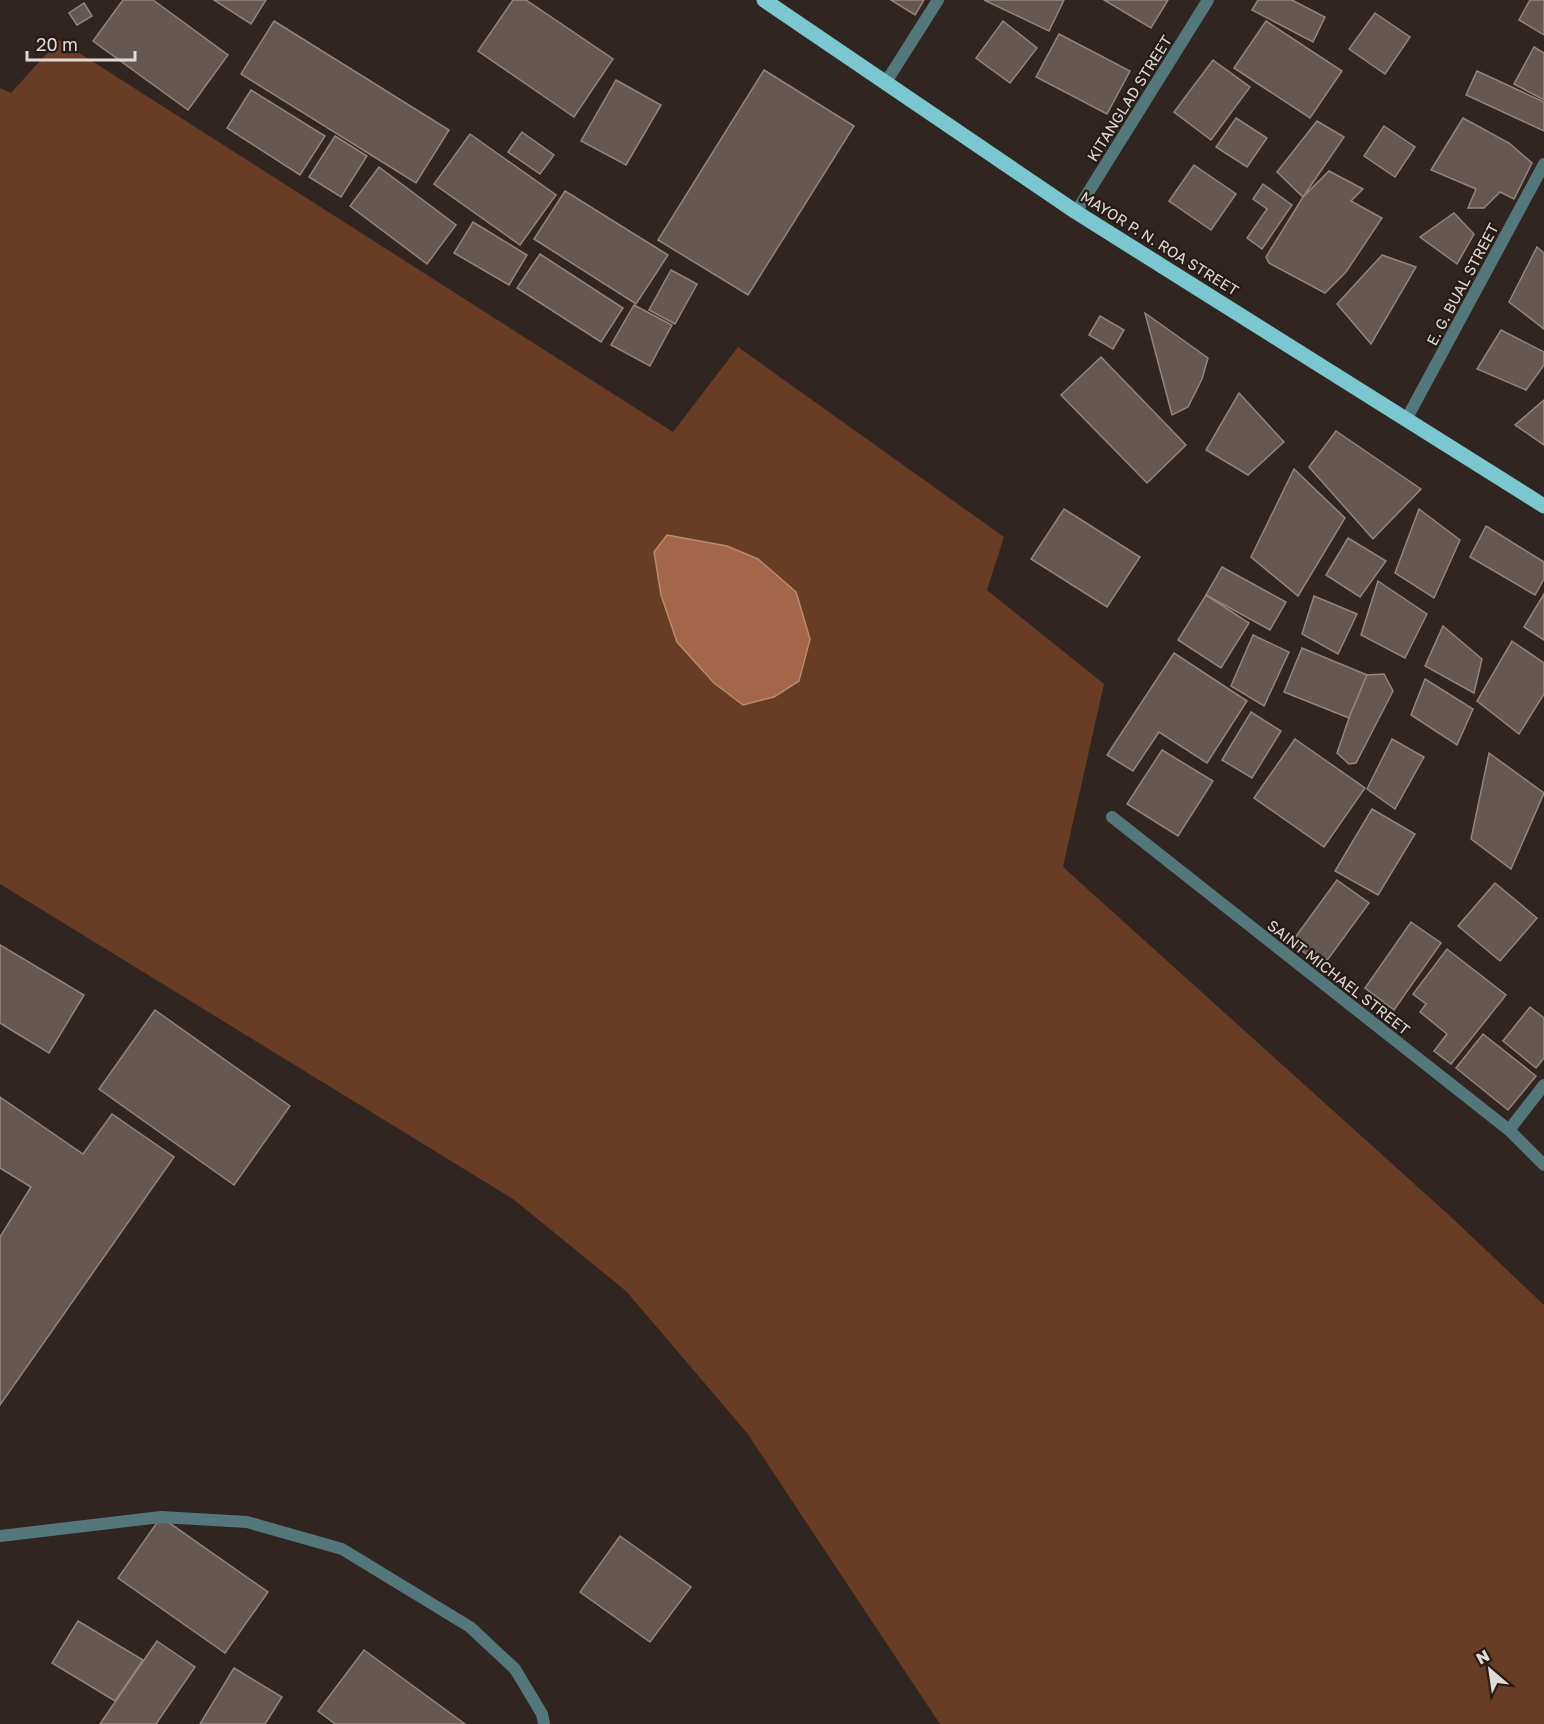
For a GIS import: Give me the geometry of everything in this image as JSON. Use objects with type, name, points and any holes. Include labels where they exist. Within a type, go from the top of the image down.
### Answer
[{"type":"main road","name":"MAYOR P. N. ROA STREET","points":[[764,0],[1076,212],[1544,506]]},
{"type":"street","points":[[886,82],[938,0]]},
{"type":"street","name":"KITANGLAD STREET","points":[[1076,212],[1208,0]]},
{"type":"street","name":"E. G. BUAL STREET","points":[[1407,418],[1544,164]]},
{"type":"street","name":"SAINT MICHAEL STREET","points":[[1112,817],[1509,1130],[1544,1165]]},
{"type":"street","points":[[1509,1130],[1544,1085]]},
{"type":"street","points":[[0,1536],[161,1517],[247,1521],[342,1549],[470,1627],[515,1669],[542,1714],[544,1724]]},
{"type":"shaded area","points":[[59,40],[673,432],[738,347],[1004,537],[987,590],[1104,684],[1063,867],[1450,1216],[1544,1305],[1544,1724],[940,1724],[747,1433],[626,1291],[513,1199],[0,884],[0,88],[11,93]]},
{"type":"shaded area","points":[[667,535],[727,546],[758,559],[796,592],[810,639],[799,681],[774,697],[743,705],[714,683],[677,642],[661,595],[654,552]]},
{"type":"building","points":[[123,0],[153,0],[228,55],[188,110],[93,41]]},
{"type":"building","points":[[214,0],[266,0],[251,24]]},
{"type":"building","points":[[513,0],[526,0],[613,59],[574,117],[478,51]]},
{"type":"building","points":[[891,0],[924,0],[915,15]]},
{"type":"building","points":[[984,0],[1064,0],[1049,31]]},
{"type":"building","points":[[1104,0],[1168,0],[1151,28]]},
{"type":"building","points":[[1258,0],[1292,0],[1325,17],[1313,42],[1252,10]]},
{"type":"building","points":[[1530,0],[1544,0],[1544,35],[1519,20]]},
{"type":"building","points":[[84,3],[92,16],[77,25],[69,13]]},
{"type":"building","points":[[1375,13],[1410,37],[1385,74],[1349,49]]},
{"type":"building","points":[[274,21],[449,130],[416,183],[241,74]]},
{"type":"building","points":[[1003,21],[1037,48],[1010,83],[976,58]]},
{"type":"building","points":[[1266,21],[1342,71],[1310,118],[1234,68]]},
{"type":"building","points":[[1059,34],[1130,71],[1107,114],[1036,77]]},
{"type":"building","points":[[1534,47],[1544,53],[1544,100],[1514,84]]},
{"type":"building","points":[[1213,60],[1250,87],[1211,140],[1174,112]]},
{"type":"building","points":[[764,70],[854,126],[748,295],[658,240]]},
{"type":"building","points":[[1477,71],[1544,102],[1544,131],[1466,95]]},
{"type":"building","points":[[616,80],[661,105],[626,165],[581,141]]},
{"type":"building","points":[[251,90],[325,136],[300,175],[227,128]]},
{"type":"building","points":[[1236,118],[1267,138],[1247,167],[1216,147]]},
{"type":"building","points":[[1463,118],[1509,143],[1532,163],[1514,199],[1500,192],[1484,208],[1468,208],[1476,189],[1431,170]]},
{"type":"building","points":[[1317,121],[1344,137],[1303,197],[1277,172]]},
{"type":"building","points":[[1384,126],[1415,147],[1395,177],[1364,156]]},
{"type":"building","points":[[522,132],[554,155],[540,174],[508,152]]},
{"type":"building","points":[[470,134],[556,195],[520,245],[434,184]]},
{"type":"building","points":[[335,136],[367,156],[341,197],[309,177]]},
{"type":"building","points":[[1194,165],[1236,194],[1211,230],[1169,201]]},
{"type":"building","points":[[379,167],[456,225],[427,264],[350,206]]},
{"type":"building","points":[[1329,171],[1363,189],[1351,201],[1382,218],[1346,272],[1325,293],[1269,263],[1266,257],[1303,197]]},
{"type":"building","points":[[1263,184],[1292,205],[1262,249],[1247,238],[1267,209],[1253,199]]},
{"type":"building","points":[[565,191],[668,255],[636,304],[534,239]]},
{"type":"building","points":[[1454,213],[1474,234],[1457,264],[1420,237]]},
{"type":"building","points":[[473,222],[527,255],[509,285],[454,253]]},
{"type":"building","points":[[1537,247],[1544,253],[1544,329],[1509,302]]},
{"type":"building","points":[[540,254],[623,308],[601,342],[517,288]]},
{"type":"building","points":[[1382,255],[1416,267],[1371,344],[1337,304]]},
{"type":"building","points":[[671,270],[697,284],[675,324],[649,310]]},
{"type":"building","points":[[634,305],[672,325],[650,366],[611,345]]},
{"type":"building","points":[[1145,313],[1208,358],[1202,379],[1188,407],[1172,415]]},
{"type":"building","points":[[1100,316],[1124,330],[1113,349],[1089,335]]},
{"type":"building","points":[[1501,330],[1544,352],[1544,365],[1526,390],[1477,369]]},
{"type":"building","points":[[1101,357],[1186,445],[1147,483],[1061,395]]},
{"type":"building","points":[[1239,393],[1284,442],[1248,475],[1206,450]]},
{"type":"building","points":[[1544,400],[1544,445],[1515,425]]},
{"type":"building","points":[[1336,431],[1421,489],[1373,539],[1309,467]]},
{"type":"building","points":[[1294,469],[1345,518],[1298,596],[1251,557]]},
{"type":"building","points":[[1064,509],[1140,557],[1107,607],[1031,559]]},
{"type":"building","points":[[1419,509],[1460,540],[1434,598],[1395,573]]},
{"type":"building","points":[[1486,526],[1544,562],[1544,579],[1535,595],[1470,557]]},
{"type":"building","points":[[1348,538],[1386,561],[1360,597],[1326,575]]},
{"type":"building","points":[[1222,567],[1286,602],[1270,630],[1206,595]]},
{"type":"building","points":[[1378,581],[1427,614],[1405,658],[1361,635]]},
{"type":"building","points":[[1544,594],[1544,640],[1524,627]]},
{"type":"building","points":[[1206,595],[1249,623],[1221,668],[1178,640]]},
{"type":"building","points":[[1314,596],[1357,614],[1338,654],[1302,634]]},
{"type":"building","points":[[1443,626],[1482,659],[1474,693],[1425,666]]},
{"type":"building","points":[[1253,635],[1289,652],[1264,706],[1231,686]]},
{"type":"building","points":[[1512,641],[1544,663],[1544,694],[1519,734],[1477,701]]},
{"type":"building","points":[[1302,648],[1367,675],[1349,718],[1284,692]]},
{"type":"building","points":[[1174,653],[1247,701],[1207,763],[1159,732],[1133,771],[1107,755]]},
{"type":"building","points":[[1384,674],[1393,691],[1356,763],[1349,764],[1337,753],[1349,718],[1367,675]]},
{"type":"building","points":[[1425,679],[1473,709],[1457,745],[1411,715]]},
{"type":"building","points":[[1251,712],[1281,731],[1252,778],[1222,760]]},
{"type":"building","points":[[1295,739],[1365,788],[1324,847],[1254,798]]},
{"type":"building","points":[[1392,739],[1424,757],[1395,809],[1367,789]]},
{"type":"building","points":[[1162,750],[1213,781],[1178,836],[1127,804]]},
{"type":"building","points":[[1489,753],[1544,793],[1511,869],[1471,839]]},
{"type":"building","points":[[1372,809],[1415,834],[1378,895],[1335,871]]},
{"type":"building","points":[[1337,880],[1369,903],[1323,966],[1291,943]]},
{"type":"building","points":[[1495,883],[1537,918],[1500,961],[1458,926]]},
{"type":"building","points":[[1411,922],[1441,943],[1394,1010],[1365,988]]},
{"type":"building","points":[[0,945],[84,995],[49,1053],[0,1023]]},
{"type":"building","points":[[1447,949],[1506,995],[1451,1064],[1434,1051],[1447,1034],[1420,1012],[1426,1004],[1413,994]]},
{"type":"building","points":[[1530,1007],[1544,1018],[1544,1058],[1536,1068],[1503,1041]]},
{"type":"building","points":[[155,1010],[290,1106],[234,1185],[99,1089]]},
{"type":"building","points":[[1483,1034],[1536,1076],[1508,1110],[1456,1068]]},
{"type":"building","points":[[0,1097],[83,1154],[112,1114],[174,1157],[0,1405],[0,1237],[31,1187],[0,1168]]},
{"type":"building","points":[[161,1517],[268,1592],[225,1653],[118,1578]]},
{"type":"building","points":[[620,1536],[691,1587],[650,1642],[580,1592]]},
{"type":"building","points":[[78,1621],[143,1660],[115,1701],[52,1663]]},
{"type":"building","points":[[157,1641],[195,1667],[156,1724],[100,1724]]},
{"type":"building","points":[[364,1650],[465,1724],[335,1724],[318,1711]]},
{"type":"building","points":[[234,1668],[282,1697],[265,1724],[200,1724]]}]
